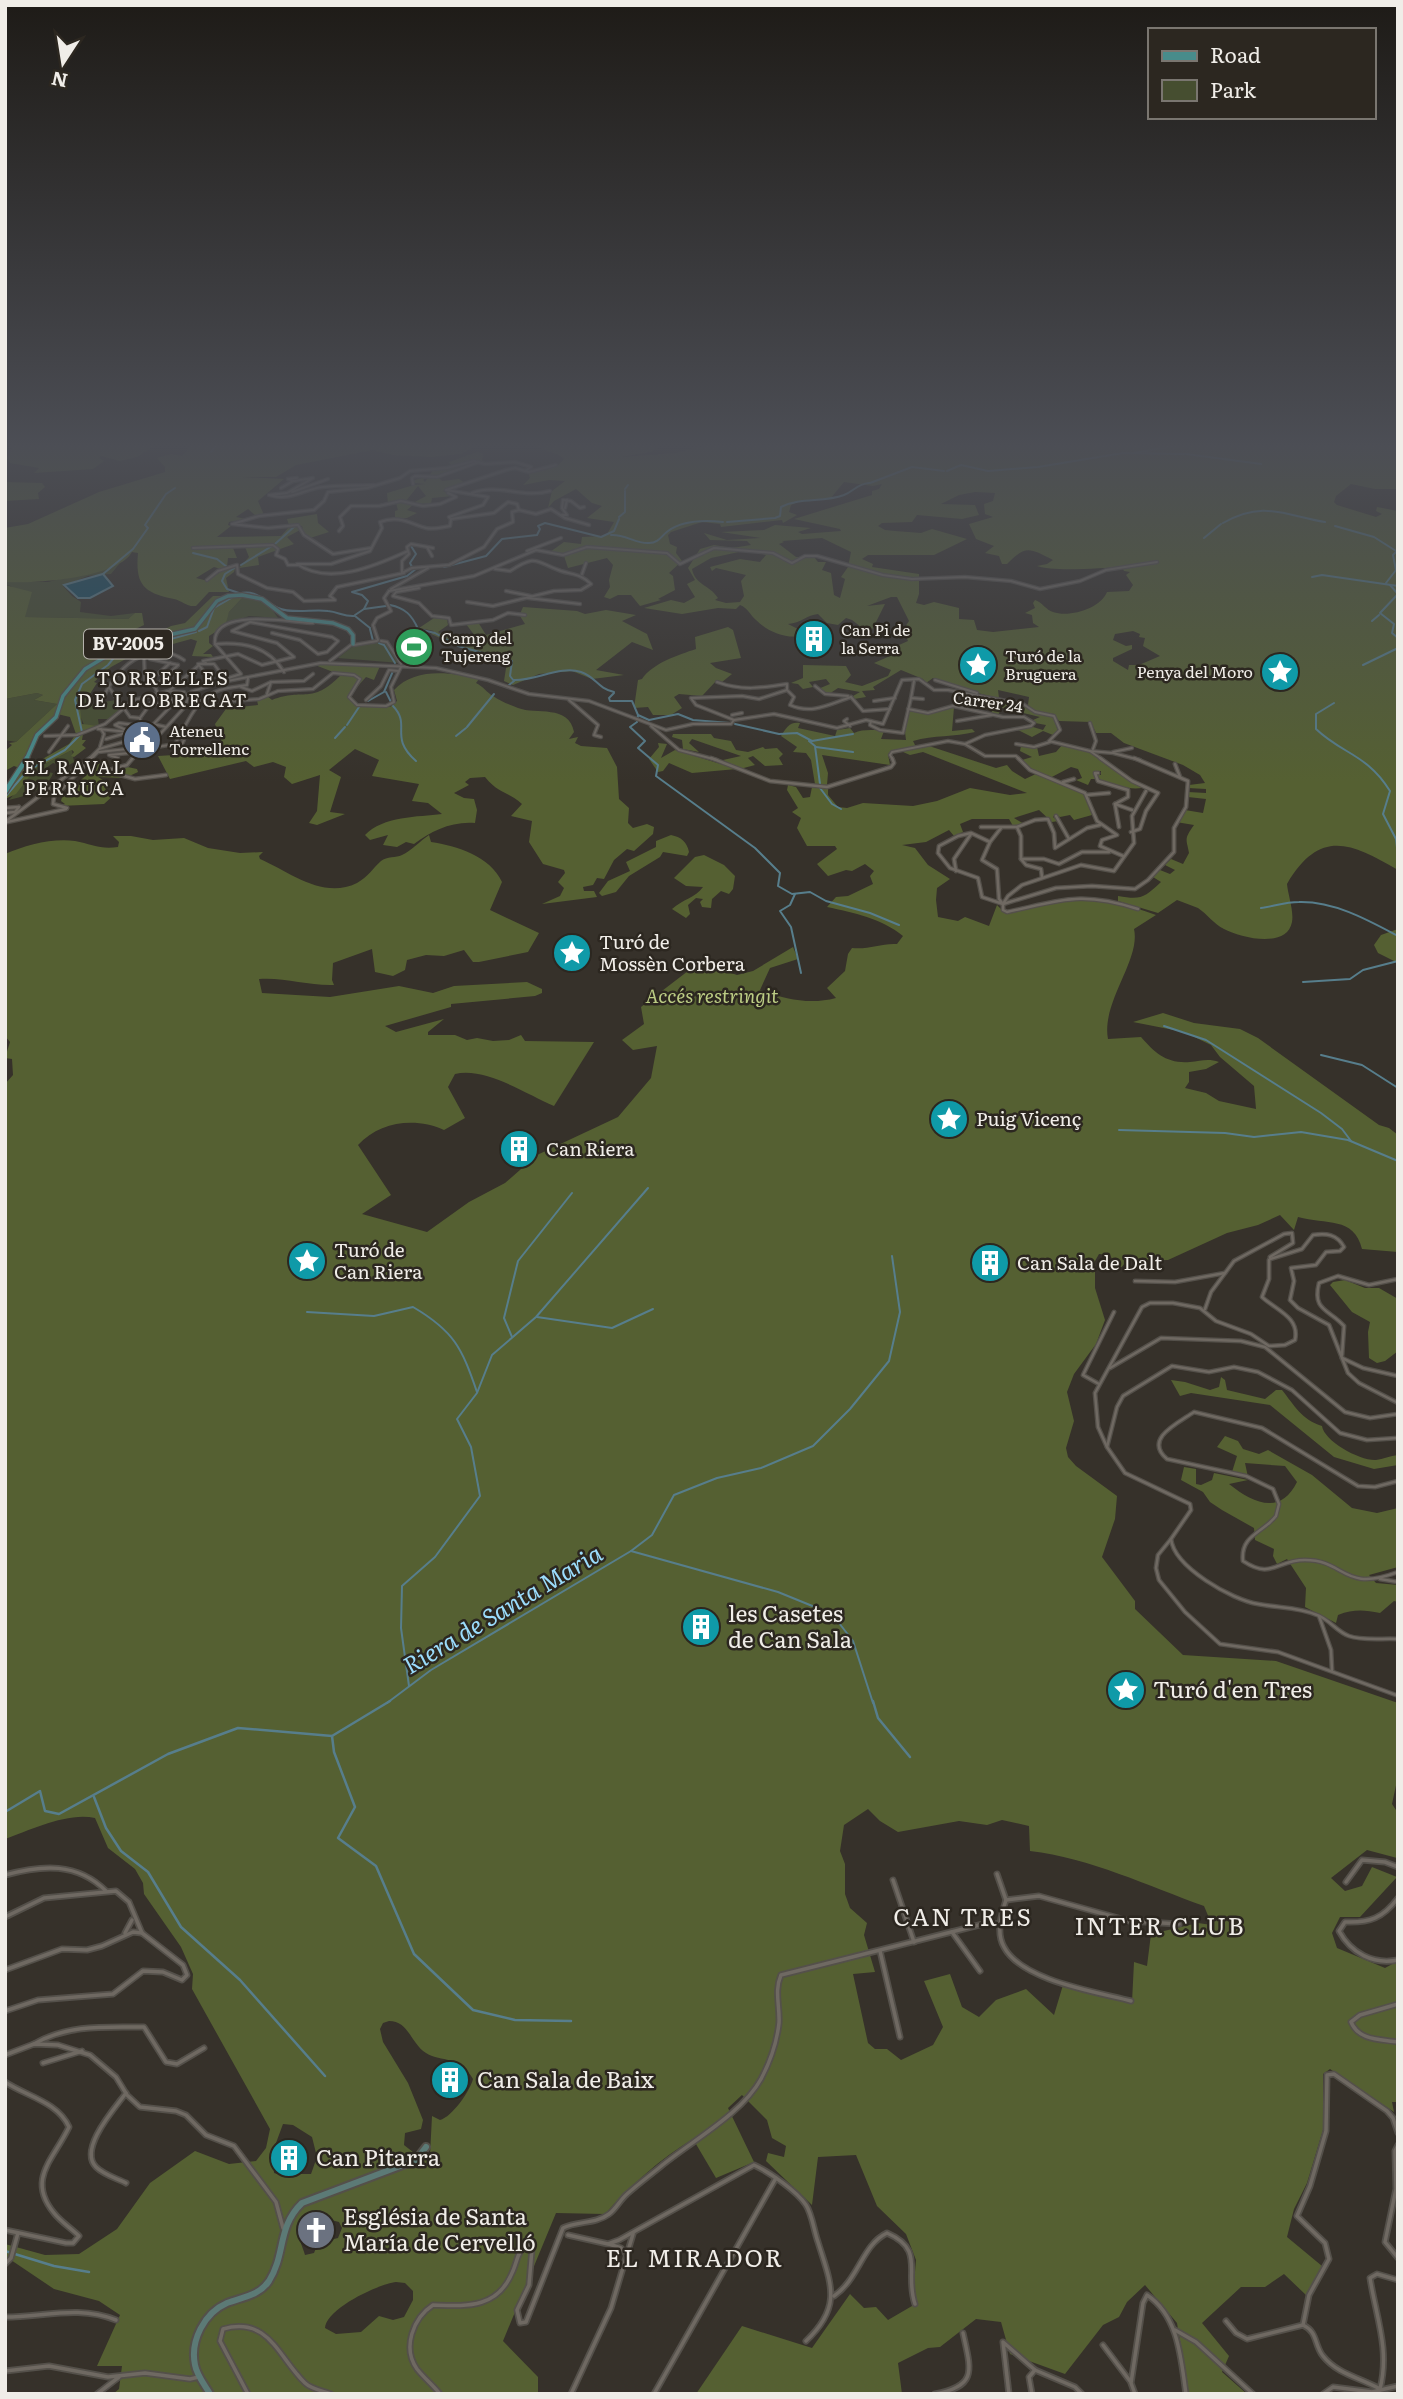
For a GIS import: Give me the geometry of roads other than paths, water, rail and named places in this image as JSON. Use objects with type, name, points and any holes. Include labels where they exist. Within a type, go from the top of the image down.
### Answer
[{"type":"main road","name":"BV-2005","points":[[7,790],[61,710],[63,696],[90,666],[125,645],[193,630],[213,604],[225,597],[242,595],[266,600],[284,617],[345,626],[353,635],[353,645]]},
{"type":"street","points":[[283,558],[288,565],[298,565],[324,575],[393,558]]},
{"type":"street","points":[[298,565],[304,562],[333,563],[348,558]]},
{"type":"street","points":[[402,572],[402,561],[405,558]]},
{"type":"street","points":[[207,580],[218,571],[237,565],[238,574],[266,587],[290,590],[305,601],[331,603],[335,600],[330,596],[337,587],[393,576],[412,568],[451,564],[464,558]]},
{"type":"street","points":[[518,558],[467,578],[396,592],[393,596],[419,603],[430,615],[449,618],[451,625],[493,620],[508,612],[525,615]]},
{"type":"street","points":[[674,558],[677,564],[683,564],[696,558]]},
{"type":"street","points":[[784,558],[792,563],[801,558]]},
{"type":"street","points":[[826,558],[880,575],[910,579],[962,576],[1003,580],[1039,589],[1068,584],[1106,570],[1157,562]]},
{"type":"street","points":[[467,602],[491,606],[587,588],[591,583],[582,575],[561,571],[539,559],[524,562],[511,571],[495,569]]},
{"type":"street","points":[[582,575],[586,563]]},
{"type":"street","points":[[379,640],[373,625],[377,618],[391,611],[384,598],[389,591],[428,568]]},
{"type":"street","points":[[389,591],[419,587]]},
{"type":"street","points":[[506,591],[580,604]]},
{"type":"street","points":[[5,822],[79,769],[98,751],[140,738],[173,704],[192,692],[240,674],[215,644],[217,632],[248,616],[313,623]]},
{"type":"street","points":[[168,691],[199,665],[224,656],[245,655],[260,665],[293,659],[294,655],[277,643],[255,635],[236,633],[233,629],[253,622],[332,637],[338,641],[327,652],[320,654],[300,640],[272,633]]},
{"type":"street","points":[[335,660],[353,645],[379,640],[387,642],[401,665]]},
{"type":"street","points":[[215,644],[254,646],[271,653],[280,662],[284,672]]},
{"type":"street","points":[[102,702],[108,685],[129,662],[174,653],[184,660]]},
{"type":"street","points":[[144,658],[145,680],[155,687],[158,694]]},
{"type":"street","points":[[150,659],[178,665],[155,687]]},
{"type":"street","points":[[226,680],[284,672],[335,660],[436,668],[529,694],[587,700],[662,729],[675,730],[690,724],[731,724],[734,720],[774,715],[798,721],[815,721],[836,728],[866,720],[885,724],[901,681],[909,678],[921,679],[935,691],[948,690],[986,696],[1023,704],[1035,712],[1054,716],[1060,730],[1049,738],[1051,741]]},
{"type":"street","points":[[204,662],[215,664],[226,680]]},
{"type":"street","points":[[148,683],[170,663]]},
{"type":"street","points":[[199,665],[213,684]]},
{"type":"street","points":[[233,701],[313,689],[328,675],[346,674],[355,675],[361,680],[349,696],[354,703],[361,706],[386,706],[394,703],[391,687],[401,665]]},
{"type":"street","points":[[366,700],[381,686],[389,670],[398,671]]},
{"type":"street","points":[[241,687],[254,691],[271,682],[304,681],[313,674]]},
{"type":"street","points":[[144,749],[177,742],[187,719],[197,706],[212,694],[248,684],[248,678]]},
{"type":"street","points":[[935,680],[986,696]]},
{"type":"street","points":[[787,690],[791,681]]},
{"type":"street","points":[[871,721],[870,726],[877,729],[902,733],[914,681]]},
{"type":"street","points":[[268,694],[266,693],[271,682]]},
{"type":"street","points":[[717,682],[734,688],[758,689],[788,685]]},
{"type":"street","points":[[815,686],[825,694],[851,697],[863,711],[890,709]]},
{"type":"street","points":[[107,690],[131,718],[140,718]]},
{"type":"street","points":[[787,690],[794,696],[790,705],[805,711],[820,709],[851,697]]},
{"type":"street","points":[[734,720],[696,705],[691,698],[743,696],[760,699],[787,690]]},
{"type":"street","points":[[44,735],[77,735],[107,723],[134,700],[168,691],[184,692]]},
{"type":"street","points":[[168,691],[173,704]]},
{"type":"street","points":[[166,775],[135,779],[106,771],[127,765],[138,752],[155,742],[183,709],[192,692]]},
{"type":"street","points":[[141,727],[140,718],[158,694]]},
{"type":"street","points":[[874,701],[895,698]]},
{"type":"street","points":[[911,698],[923,699]]},
{"type":"street","points":[[569,700],[596,722],[598,726],[594,735],[601,737]]},
{"type":"street","points":[[151,703],[162,704]]},
{"type":"street","name":"Carrer 24","points":[[908,709],[928,713],[952,706],[993,715],[1025,718],[1034,723],[1029,727],[982,736],[965,744]]},
{"type":"street","points":[[183,709],[187,719]]},
{"type":"street","points":[[728,716],[742,713]]},
{"type":"street","points":[[957,721],[993,715]]},
{"type":"street","points":[[847,719],[844,721],[850,726]]},
{"type":"street","points":[[589,724],[596,722]]},
{"type":"street","points":[[646,722],[681,751],[720,761],[763,780],[821,787],[891,767],[894,762],[890,754],[893,751],[932,742],[965,744],[985,756],[1016,756],[1029,770],[1063,782],[1086,794],[1109,793]]},
{"type":"street","points":[[127,731],[115,725],[120,723],[148,729]]},
{"type":"street","points":[[1090,723],[1097,744],[1090,751]]},
{"type":"street","points":[[153,724],[166,727]]},
{"type":"street","points":[[49,752],[68,726]]},
{"type":"street","points":[[95,729],[127,731]]},
{"type":"street","points":[[5,822],[67,808],[53,804],[55,796],[98,751],[104,734],[101,729]]},
{"type":"street","points":[[106,739],[127,731]]},
{"type":"street","points":[[172,745],[178,747],[184,742],[184,739],[178,738]]},
{"type":"street","points":[[125,741],[130,744],[128,751]]},
{"type":"street","points":[[1016,744],[1036,747],[1051,741],[1090,751],[1113,752],[1132,748]]},
{"type":"street","points":[[118,758],[109,755],[136,748]]},
{"type":"street","points":[[144,749],[149,752]]},
{"type":"street","points":[[98,751],[138,752]]},
{"type":"street","points":[[1090,751],[1158,795],[1146,811],[1141,828],[1131,832]]},
{"type":"street","points":[[990,842],[981,835],[960,834],[937,849],[945,863],[956,871],[978,878],[983,898],[1003,905],[1056,888],[1093,886],[1133,889],[1145,883],[1175,850],[1173,830],[1176,817],[1186,808],[1188,782],[1113,752]]},
{"type":"street","points":[[1175,764],[1180,777]]},
{"type":"street","points":[[1098,773],[1095,773],[1097,780],[1128,790],[1129,796],[1115,804]]},
{"type":"street","points":[[1063,782],[1073,779]]},
{"type":"street","points":[[1003,905],[1013,891],[1042,877],[1084,864],[1111,872],[1134,843],[1129,821],[1147,790]]},
{"type":"street","points":[[1086,794],[1100,825],[1116,835],[1101,842],[1101,847],[1109,852]]},
{"type":"street","points":[[1115,804],[1133,811]]},
{"type":"street","points":[[1115,804],[1119,827]]},
{"type":"street","points":[[5,808],[19,807],[15,812],[5,814]]},
{"type":"street","points":[[5,814],[15,815]]},
{"type":"street","points":[[1056,816],[1069,839]]},
{"type":"street","points":[[981,827],[1017,827],[1045,818],[1053,826],[1053,847],[1089,827],[1100,825]]},
{"type":"street","points":[[1017,827],[1021,836],[1021,859],[1026,865],[1042,870],[1042,877]]},
{"type":"street","points":[[1001,828],[990,842],[982,860],[998,870],[999,899],[1007,908],[1006,911],[1021,910],[1046,902],[1092,897],[1138,909]]},
{"type":"street","points":[[956,871],[954,859],[971,833]]},
{"type":"street","points":[[1021,859],[1044,859],[1059,864],[1083,852],[1109,852],[1123,856]]},
{"type":"street","points":[[1107,1370],[1161,1338],[1241,1341],[1267,1347],[1291,1343],[1297,1336],[1291,1318],[1262,1297],[1269,1279],[1269,1260],[1274,1252],[1293,1242],[1292,1233],[1284,1234],[1234,1261],[1211,1292],[1205,1310]]},
{"type":"street","points":[[1269,1260],[1300,1250],[1310,1238],[1318,1234],[1333,1236],[1342,1241],[1344,1249],[1326,1252],[1318,1264],[1290,1270],[1294,1280],[1290,1297],[1292,1303],[1329,1325],[1348,1373],[1359,1383],[1398,1403]]},
{"type":"street","points":[[1135,1281],[1175,1282],[1226,1273]]},
{"type":"street","points":[[1342,1358],[1344,1326],[1317,1305],[1319,1283],[1338,1276],[1369,1285],[1398,1279]]},
{"type":"street","points":[[1396,1695],[1278,1652],[1229,1647],[1213,1639],[1159,1580],[1156,1568],[1158,1555],[1191,1510],[1190,1504],[1125,1473],[1100,1436],[1094,1397],[1142,1307],[1150,1303],[1173,1303],[1205,1310],[1216,1321],[1251,1334],[1345,1412],[1370,1418],[1398,1414]]},
{"type":"street","points":[[1099,1384],[1083,1376],[1094,1359],[1103,1328],[1114,1312]]},
{"type":"street","points":[[1342,1358],[1363,1368],[1398,1376]]},
{"type":"street","points":[[1107,1447],[1117,1407],[1123,1396],[1135,1386],[1172,1366],[1209,1372],[1234,1367],[1258,1372],[1292,1390],[1340,1433],[1367,1440],[1398,1438]]},
{"type":"street","points":[[1398,1481],[1375,1487],[1358,1486],[1262,1428],[1201,1412],[1189,1414],[1159,1439],[1160,1453],[1167,1459],[1257,1480],[1273,1489],[1278,1500],[1275,1518],[1246,1538],[1242,1546],[1243,1560],[1256,1570],[1267,1573],[1302,1560],[1321,1563],[1358,1580],[1398,1582]]},
{"type":"street","points":[[1171,1539],[1177,1558],[1204,1580],[1255,1604],[1297,1609],[1319,1615],[1349,1636],[1398,1639]]},
{"type":"street","points":[[1377,1579],[1398,1572]]},
{"type":"street","points":[[1319,1615],[1331,1650],[1332,1670]]},
{"type":"street","points":[[1346,1882],[1362,1860],[1378,1860],[1398,1867]]},
{"type":"street","points":[[5,1874],[40,1867],[68,1868],[100,1883],[106,1891]]},
{"type":"street","points":[[997,1874],[1006,1900],[999,1924],[1005,1949],[1023,1967],[1076,1986],[1131,2001]]},
{"type":"street","points":[[893,1880],[914,1942]]},
{"type":"street","points":[[5,1917],[35,1900],[106,1891],[124,1893],[129,1899],[133,1919],[142,1933],[183,1965],[187,1975],[182,1980],[163,1972],[144,1971],[113,1994],[38,2000],[5,2011]]},
{"type":"street","points":[[1006,1900],[1017,1896],[1041,1896],[1144,1924],[1179,1924]]},
{"type":"street","points":[[1398,1898],[1386,1912],[1372,1922],[1345,1922],[1339,1931],[1347,1944],[1367,1957],[1387,1962],[1398,1960]]},
{"type":"street","points":[[123,1936],[133,1919]]},
{"type":"street","points":[[440,2394],[413,2363],[411,2342],[418,2317],[433,2305],[462,2308],[490,2301],[512,2278],[519,2251],[526,2244],[532,2249],[531,2275],[517,2313],[518,2321],[524,2323],[568,2228],[575,2222],[594,2221],[608,2215],[636,2187],[671,2158],[698,2141],[750,2094],[761,2079],[775,2044],[779,2021],[776,1984],[781,1975],[787,1971],[829,1964],[988,1923],[999,1924]]},
{"type":"street","points":[[5,1970],[62,1949],[87,1950],[103,1946],[133,1932],[142,1933]]},
{"type":"street","points":[[952,1932],[980,1971]]},
{"type":"street","points":[[880,1951],[900,2037]]},
{"type":"street","points":[[1398,2004],[1354,2017],[1351,2022],[1356,2033],[1398,2042]]},
{"type":"street","points":[[5,2055],[34,2044],[47,2035],[71,2030],[144,2027],[166,2062],[177,2064],[204,2048]]},
{"type":"street","points":[[34,2044],[58,2045],[90,2055],[116,2077],[126,2093],[140,2107],[162,2108],[186,2115],[206,2135],[234,2146],[276,2202],[283,2228]]},
{"type":"street","points":[[43,2063],[82,2051]]},
{"type":"street","points":[[1303,2325],[1312,2289],[1325,2270],[1329,2258],[1325,2244],[1301,2224],[1297,2216],[1310,2186],[1326,2131],[1328,2075],[1334,2074],[1387,2111],[1398,2133]]},
{"type":"street","points":[[5,2082],[33,2099],[52,2106],[67,2119],[68,2131],[46,2166],[40,2180],[40,2190],[41,2197],[55,2214],[79,2236],[73,2243],[5,2230]]},
{"type":"street","points":[[126,2093],[92,2142],[89,2153],[92,2163],[98,2168],[126,2183]]},
{"type":"street","points":[[1398,2145],[1395,2151],[1396,2189],[1385,2242],[1398,2258]]},
{"type":"street","points":[[210,2394],[195,2366],[195,2345],[206,2319],[225,2305],[259,2293],[267,2284],[279,2259],[285,2221],[302,2203],[416,2160],[426,2147]]},
{"type":"street","points":[[608,2244],[633,2234],[754,2165],[786,2184],[806,2205],[834,2296]]},
{"type":"street","points":[[654,2394],[776,2178]]},
{"type":"street","points":[[5,2264],[11,2258],[18,2233]]},
{"type":"street","points":[[806,2341],[817,2332],[834,2296],[847,2289],[856,2277],[872,2242],[887,2233],[901,2237],[912,2252],[910,2287],[915,2304]]},
{"type":"street","points":[[571,2394],[575,2379],[606,2323],[617,2295],[633,2234]]},
{"type":"street","points":[[565,2235],[621,2248],[626,2254]]},
{"type":"street","points":[[1380,2389],[1385,2374],[1387,2352],[1370,2278],[1377,2274],[1398,2280]]},
{"type":"street","points":[[1131,2383],[1143,2303],[1147,2295],[1157,2303],[1175,2330],[1186,2394]]},
{"type":"street","points":[[5,2317],[21,2318],[47,2311],[73,2310],[116,2320]]},
{"type":"street","points":[[1226,2321],[1236,2333],[1247,2339],[1303,2325],[1315,2332],[1323,2357],[1359,2381],[1380,2389]]},
{"type":"street","points":[[248,2394],[220,2341],[221,2333],[232,2325],[252,2327],[264,2332],[307,2385],[331,2394]]},
{"type":"street","points":[[1175,2330],[1189,2338],[1236,2382],[1253,2394]]},
{"type":"street","points":[[935,2394],[958,2389],[965,2381],[968,2361],[963,2333]]},
{"type":"street","points":[[1009,2394],[1011,2382],[1002,2349],[1003,2342],[1035,2370],[1075,2388],[1082,2394]]},
{"type":"street","points":[[1103,2345],[1131,2383],[1135,2394]]},
{"type":"street","points":[[5,2371],[49,2366],[108,2376],[145,2373],[190,2379],[200,2376]]},
{"type":"street","points":[[1032,2394],[1029,2377],[1035,2370]]},
{"type":"street","points":[[97,2394],[121,2375]]},
{"type":"street","points":[[1323,2394],[1333,2387],[1372,2392],[1398,2386]]},
{"type":"water","points":[[103,574],[113,586],[90,598],[78,598],[64,585]]},
{"type":"waterway","points":[[103,574],[122,558]]},
{"type":"waterway","points":[[213,558],[227,567]]},
{"type":"waterway","points":[[241,565],[252,558]]},
{"type":"waterway","points":[[412,567],[410,563],[413,558]]},
{"type":"waterway","points":[[444,567],[479,558]]},
{"type":"waterway","points":[[1386,583],[1396,570],[1394,558]]},
{"type":"waterway","points":[[421,567],[435,566]]},
{"type":"waterway","points":[[236,567],[225,574],[222,581],[227,589],[239,593]]},
{"type":"waterway","points":[[364,609],[368,601],[362,595],[352,592],[407,576],[417,568]]},
{"type":"waterway","points":[[1312,577],[1322,575],[1398,586]]},
{"type":"waterway","points":[[1390,585],[1398,594],[1380,613],[1394,624],[1392,633],[1398,638]]},
{"type":"waterway","points":[[238,594],[255,594],[283,610],[328,611],[355,616],[370,628]]},
{"type":"waterway","points":[[199,631],[207,627],[214,608],[233,597]]},
{"type":"waterway","points":[[390,605],[407,613],[418,629],[435,633],[458,646],[512,661],[510,676],[514,681],[509,685]]},
{"type":"waterway","points":[[364,609],[386,606]]},
{"type":"waterway","points":[[355,615],[364,609]]},
{"type":"waterway","points":[[1372,621],[1379,615]]},
{"type":"waterway","points":[[370,629],[373,641]]},
{"type":"waterway","points":[[82,732],[75,700],[82,684],[108,665],[117,654],[196,632]]},
{"type":"waterway","points":[[379,643],[384,645],[395,663]]},
{"type":"waterway","points":[[1363,665],[1398,648]]},
{"type":"waterway","points":[[514,680],[573,670],[586,674],[614,692]]},
{"type":"waterway","points":[[368,701],[384,692],[393,671]]},
{"type":"waterway","points":[[386,692],[391,702]]},
{"type":"waterway","points":[[614,693],[609,698],[610,701],[632,701],[638,715]]},
{"type":"waterway","points":[[467,727],[494,694]]},
{"type":"waterway","points":[[1334,703],[1316,714],[1316,729],[1372,769],[1390,791],[1383,814],[1396,839],[1398,856]]},
{"type":"waterway","points":[[393,706],[401,720],[403,745],[416,761]]},
{"type":"waterway","points":[[347,725],[359,707]]},
{"type":"waterway","points":[[638,715],[649,720],[678,714],[693,720],[730,723]]},
{"type":"waterway","points":[[638,715],[637,722],[630,727],[645,741],[638,748],[658,765],[656,776],[755,848],[780,873],[778,886],[792,894],[810,892],[826,901],[870,913],[899,925]]},
{"type":"waterway","points":[[735,724],[779,734],[797,733],[812,741],[853,734]]},
{"type":"waterway","points":[[335,738],[345,727]]},
{"type":"waterway","points":[[456,736],[466,728]]},
{"type":"waterway","points":[[5,797],[27,771],[65,750],[81,734]]},
{"type":"waterway","points":[[809,741],[815,746],[820,784]]},
{"type":"waterway","points":[[816,747],[853,752]]},
{"type":"waterway","points":[[820,788],[832,804],[841,809]]},
{"type":"waterway","points":[[795,894],[790,905],[780,911],[791,927],[801,973]]},
{"type":"waterway","points":[[1261,908],[1294,902],[1325,905],[1350,913],[1398,936]]},
{"type":"waterway","points":[[1303,982],[1350,979],[1363,970],[1398,961]]},
{"type":"waterway","points":[[1164,1026],[1206,1040],[1321,1113],[1342,1129],[1351,1141]]},
{"type":"waterway","points":[[1321,1055],[1362,1065],[1398,1088]]},
{"type":"waterway","points":[[1119,1130],[1225,1133],[1254,1137],[1301,1132],[1348,1140],[1398,1161]]},
{"type":"waterway","points":[[409,1686],[401,1628],[402,1586],[435,1557],[480,1496],[471,1447],[457,1419],[477,1393],[492,1355],[536,1317],[648,1188]]},
{"type":"waterway","points":[[512,1337],[504,1318],[518,1261],[572,1193]]},
{"type":"waterway","name":"Riera de Santa Maria","points":[[631,1551],[652,1535],[674,1495],[717,1478],[761,1468],[813,1446],[850,1409],[889,1361],[900,1312],[892,1256]]},
{"type":"waterway","points":[[307,1312],[374,1316],[413,1307],[438,1324],[455,1342],[477,1392]]},
{"type":"waterway","points":[[537,1317],[612,1328],[653,1309]]},
{"type":"waterway","name":"Riera de Santa Maria","points":[[388,1702],[431,1670],[631,1551]]},
{"type":"waterway","points":[[631,1551],[778,1592],[832,1614],[853,1641],[873,1703]]},
{"type":"waterway","points":[[873,1701],[878,1718],[910,1757]]},
{"type":"waterway","name":"Riera de Santa Maria","points":[[332,1736],[388,1702]]},
{"type":"waterway","name":"Riera de Santa Maria","points":[[5,1812],[40,1791],[45,1811],[59,1814],[168,1754],[238,1728],[332,1736]]},
{"type":"waterway","points":[[332,1736],[334,1752],[355,1807],[338,1838],[376,1866],[414,1954],[473,2010],[515,2020],[571,2021]]},
{"type":"waterway","points":[[94,1797],[106,1828],[121,1851],[148,1872],[181,1927],[240,1980],[325,2076]]},
{"type":"waterway","points":[[5,2251],[54,2266],[89,2272]]},
{"type":"place","name":"Can Pi de la Serra","points":[[814,639]]},
{"type":"place","name":"Camp del Tujereng","points":[[414,647]]},
{"type":"place","name":"Turó de la Bruguera","points":[[978,665]]},
{"type":"place","name":"Penya del Moro","points":[[1280,672]]},
{"type":"place","name":"Ateneu Torrellenc","points":[[142,740]]},
{"type":"place","name":"Turó de Mossèn Corbera","points":[[572,953]]},
{"type":"place","name":"Puig Vicenç","points":[[949,1119]]},
{"type":"place","name":"Can Riera","points":[[519,1149]]},
{"type":"place","name":"Turó de Can Riera","points":[[307,1261]]},
{"type":"place","name":"Can Sala de Dalt","points":[[990,1263]]},
{"type":"place","name":"les Casetes de Can Sala","points":[[701,1627]]},
{"type":"place","name":"Turó d'en Tres","points":[[1126,1690]]},
{"type":"place","name":"Can Sala de Baix","points":[[450,2080]]},
{"type":"place","name":"Can Pitarra","points":[[289,2158]]},
{"type":"place","name":"Església de Santa María de Cervelló","points":[[316,2230]]},
{"type":"district","name":"TORRELLES DE LLOBREGAT","points":[[163,689]]},
{"type":"district","name":"EL RAVAL PERRUCA","points":[[75,778]]},
{"type":"district","name":"CAN TRES","points":[[963,1918]]},
{"type":"district","name":"INTER CLUB","points":[[1160,1927]]},
{"type":"district","name":"EL MIRADOR","points":[[695,2259]]},
{"type":"park label","name":"Accés restringit","points":[[712,996]]}]
